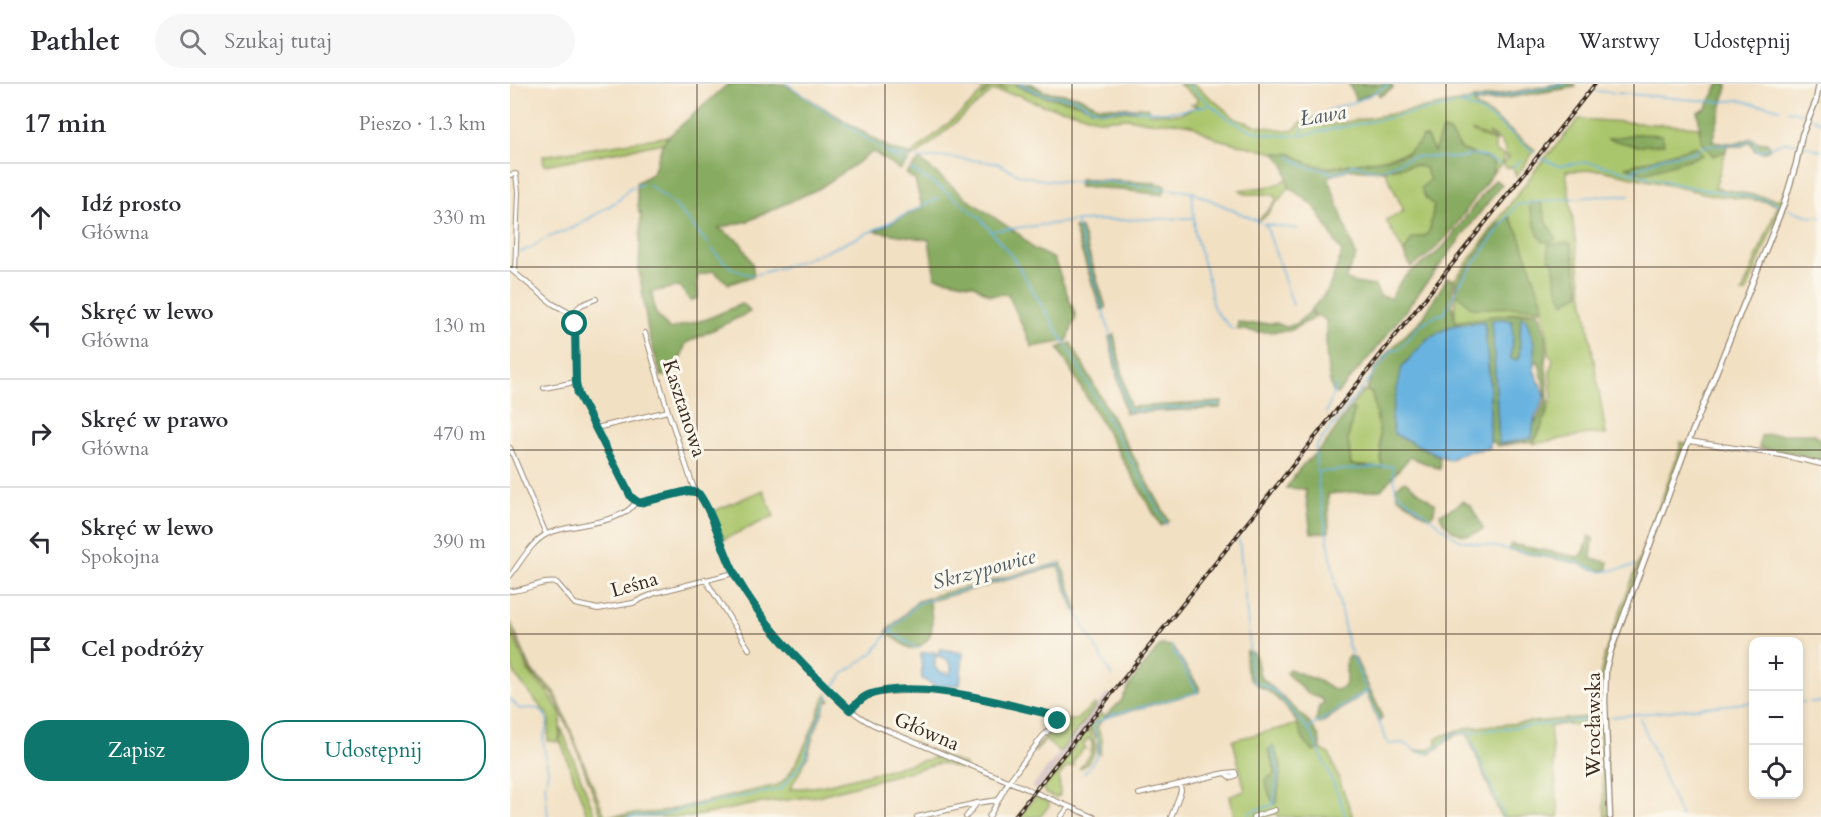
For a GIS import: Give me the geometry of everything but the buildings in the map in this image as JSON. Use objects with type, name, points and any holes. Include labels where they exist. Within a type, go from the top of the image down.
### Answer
[{"type":"main road","name":"Wrocławska","points":[[1610,817],[1605,708],[1606,668],[1616,635],[1689,441],[1782,210],[1795,170],[1802,135],[1816,101],[1819,84]]},
{"type":"street","points":[[510,175],[516,174],[518,192],[515,272]]},
{"type":"street","points":[[510,269],[548,300],[571,315],[575,324],[578,394],[623,484],[636,501],[646,502],[688,491],[695,492]]},
{"type":"street","points":[[571,315],[581,305],[596,299]]},
{"type":"street","name":"Kasztanowa","points":[[645,333],[695,492]]},
{"type":"street","points":[[544,388],[576,382]]},
{"type":"street","points":[[596,428],[668,411]]},
{"type":"street","points":[[1689,441],[1781,455],[1821,464]]},
{"type":"street","points":[[510,448],[546,534]]},
{"type":"street","name":"Główna","points":[[695,492],[704,503],[734,573],[746,593],[787,646],[850,710],[874,725],[1094,817]]},
{"type":"street","points":[[510,576],[534,545],[546,534],[619,516],[631,509],[636,501]]},
{"type":"street","name":"Leśna","points":[[510,591],[548,582],[557,583],[575,604],[598,609],[633,603],[655,593],[734,573]]},
{"type":"street","points":[[705,579],[749,649]]},
{"type":"street","points":[[850,710],[871,694],[928,690],[960,694],[1054,715],[1058,721],[1042,737],[1009,781],[989,817]]},
{"type":"street","points":[[1139,794],[1225,773]]},
{"type":"street","points":[[1171,817],[1181,791],[1180,785]]},
{"type":"street","points":[[917,817],[998,800]]},
{"type":"street","points":[[966,817],[977,803]]},
{"type":"street","points":[[1061,817],[1069,807]]},
{"type":"street","points":[[1253,817],[1275,810]]},
{"type":"shaded area","points":[[1108,692],[1112,696],[1038,790],[1031,788]]},
{"type":"green space","points":[[728,84],[785,84],[892,150],[914,155],[900,170],[873,152],[820,188],[748,221],[719,228],[740,242],[752,263],[754,276],[729,284],[713,271],[697,276],[698,298],[690,301],[680,286],[652,292],[655,312],[669,329],[707,319],[741,304],[746,306],[750,312],[686,343],[670,376],[661,376],[648,331],[639,270],[641,212],[639,213],[636,183],[653,173],[663,143],[669,136]]},
{"type":"green space","points":[[967,84],[989,87],[981,97],[992,87],[1007,90],[995,84],[1017,85],[1043,96],[1066,99],[1100,111],[1135,111],[1137,107],[1149,108],[1149,113],[1179,114],[1198,106],[1192,104],[1196,103],[1197,98],[1179,84],[1194,84],[1236,119],[1258,126],[1292,131],[1302,122],[1320,116],[1324,126],[1474,99],[1476,107],[1488,113],[1535,150],[1516,177],[1513,167],[1506,168],[1503,164],[1509,157],[1506,158],[1505,149],[1499,140],[1489,133],[1497,141],[1471,131],[1495,142],[1495,151],[1504,155],[1502,163],[1492,174],[1494,165],[1491,160],[1462,150],[1457,144],[1434,153],[1427,137],[1408,152],[1383,159],[1324,168],[1302,162],[1292,154],[1275,153],[1217,139],[1191,125],[1127,118],[1100,120],[1042,105],[1018,95],[993,91],[917,155],[911,155],[970,105],[983,91],[983,89]]},
{"type":"green space","points":[[1014,84],[1032,84],[1043,91],[1077,96],[1098,106],[1136,108],[1135,111],[1092,109],[1082,104],[1043,96]]},
{"type":"green space","points":[[1349,84],[1391,84],[1393,88],[1380,96],[1376,91],[1356,100]]},
{"type":"green space","points":[[1559,84],[1574,84],[1576,87],[1474,103],[1474,99]]},
{"type":"green space","points":[[1719,84],[1728,84],[1712,141],[1732,143],[1751,138],[1758,142],[1768,143],[1770,148],[1765,152],[1755,151],[1750,142],[1742,146],[1727,146],[1726,151],[1713,156],[1701,140],[1698,112],[1706,108]]},
{"type":"green space","points":[[1579,119],[1699,127],[1701,140],[1713,155],[1726,151],[1715,188],[1781,200],[1784,193],[1786,194],[1746,293],[1742,293],[1778,205],[1764,201],[1713,195],[1602,170],[1566,171],[1584,304],[1606,435],[1588,434],[1533,444],[1552,396],[1550,373],[1553,359],[1549,355],[1542,309],[1455,322],[1455,279],[1539,165]]},
{"type":"green space","points":[[1442,130],[1449,132],[1462,150],[1491,160],[1494,165],[1492,174],[1446,237],[1424,259],[1411,267],[1404,253],[1412,239],[1427,235],[1434,205],[1425,197],[1421,188],[1430,180],[1425,168],[1415,165],[1385,171],[1349,169],[1328,177],[1356,256],[1345,279],[1375,286],[1380,296],[1391,298],[1405,277],[1444,246],[1495,180],[1502,184],[1376,349],[1337,394],[1333,392],[1326,356],[1326,320],[1310,311],[1328,290],[1342,253],[1315,207],[1289,187],[1285,166],[1275,153],[1292,154],[1307,163],[1329,168],[1408,153],[1422,137],[1426,137],[1434,152]]},
{"type":"green space","points":[[1635,134],[1662,135],[1664,144],[1637,146],[1607,139]]},
{"type":"green space","points":[[669,136],[663,143],[544,165],[543,156]]},
{"type":"green space","points":[[1696,146],[1703,155],[1644,173],[1626,167]]},
{"type":"green space","points":[[920,160],[969,200],[1020,235],[1032,248],[1054,259],[1076,317],[1067,341],[1032,347],[1008,294],[990,295],[974,285],[935,277],[929,240],[874,231],[922,207],[915,180],[906,174]]},
{"type":"green space","points":[[1415,165],[1425,168],[1430,180],[1425,197],[1434,205],[1427,235],[1412,239],[1404,253],[1386,220],[1404,211],[1385,171]]},
{"type":"green space","points":[[1288,178],[1289,187],[1265,217],[1259,220],[1276,201],[1276,196],[1245,194],[1240,190],[1271,186]]},
{"type":"green space","points":[[1079,179],[1166,185],[1163,195],[1079,187]]},
{"type":"green space","points":[[1531,202],[1541,203],[1547,223],[1556,238],[1552,241],[1543,242],[1538,234],[1529,206]]},
{"type":"green space","points":[[1509,217],[1519,233],[1544,307],[1472,308],[1456,293],[1457,282],[1494,230]]},
{"type":"green space","points":[[1074,228],[1081,228],[1106,308],[1101,310]]},
{"type":"green space","points":[[1571,243],[1580,293],[1564,303],[1556,283],[1553,261],[1549,260],[1548,244]]},
{"type":"green space","points":[[1447,278],[1453,279],[1452,303],[1455,322],[1538,312],[1546,343],[1548,393],[1548,402],[1540,430],[1534,441],[1497,446],[1494,442],[1490,442],[1490,384],[1484,322],[1451,326],[1427,339],[1394,434],[1439,456],[1440,469],[1410,457],[1381,490],[1328,494],[1329,532],[1311,533],[1305,489],[1286,488],[1300,468],[1325,444],[1350,408],[1354,410],[1348,439],[1351,465],[1382,468],[1379,428],[1372,393],[1366,391],[1374,370],[1394,346],[1423,318]],"holes":[[[1521,318],[1533,343],[1534,362],[1539,362],[1546,395],[1536,422],[1492,320],[1513,338],[1510,357],[1513,360],[1519,359]]]},
{"type":"green space","points":[[1310,312],[1316,317],[1289,331],[1258,332],[1237,329],[1238,322],[1276,323],[1286,327],[1296,324]]},
{"type":"green space","points":[[1114,335],[1130,407],[1222,402],[1220,408],[1125,413],[1109,337]]},
{"type":"green space","points":[[1071,343],[1169,521],[1161,526],[1058,348]]},
{"type":"green space","points":[[1362,392],[1372,393],[1379,428],[1382,469],[1351,465],[1348,439],[1354,410],[1350,408]]},
{"type":"green space","points":[[1815,434],[1821,441],[1821,462],[1793,453],[1759,448],[1761,436]]},
{"type":"green space","points":[[1680,442],[1686,444],[1640,565],[1605,668],[1603,702],[1609,817],[1605,817],[1599,726],[1561,724],[1550,727],[1559,817],[1501,817],[1467,733],[1455,735],[1430,754],[1414,751],[1432,747],[1437,744],[1436,738],[1465,728],[1599,716],[1599,681],[1605,653],[1680,449]]},
{"type":"green space","points":[[1405,481],[1435,504],[1434,513],[1428,517],[1397,496],[1396,487]]},
{"type":"green space","points":[[763,490],[774,516],[724,539],[712,512]]},
{"type":"green space","points":[[1463,501],[1471,506],[1483,530],[1471,535],[1460,534],[1451,529],[1441,518],[1440,514]]},
{"type":"green space","points":[[1589,536],[1593,538],[1591,559],[1608,562],[1608,568],[1605,571],[1591,569],[1577,563],[1508,550],[1511,544],[1579,557],[1584,552]]},
{"type":"green space","points":[[1061,563],[1078,611],[1075,611],[1058,566],[933,600],[932,596]]},
{"type":"green space","points":[[929,598],[932,630],[925,642],[910,649],[886,632],[918,601]]},
{"type":"green space","points":[[510,621],[532,671],[555,692],[605,816],[661,812],[778,785],[793,769],[826,694],[830,700],[826,703],[807,758],[790,789],[821,786],[938,757],[932,752],[965,765],[964,770],[940,763],[817,796],[755,804],[691,817],[602,817],[572,736],[553,694],[530,671]]},
{"type":"green space","points":[[510,628],[528,671],[549,694],[559,711],[561,718],[559,739],[561,739],[561,727],[596,817],[588,817],[561,742],[548,741],[549,717],[517,678],[510,663]]},
{"type":"green space","points":[[1160,645],[1172,646],[1199,687],[1199,692],[1104,718],[1121,701],[1130,684]]},
{"type":"green space","points":[[1246,651],[1255,653],[1260,676],[1307,720],[1319,736],[1321,749],[1313,751],[1308,746],[1287,709],[1248,675]]},
{"type":"green space","points":[[1349,656],[1355,658],[1382,719],[1378,721],[1366,692],[1320,724],[1316,721],[1319,706],[1324,703],[1322,699],[1307,693],[1286,673],[1289,669],[1337,690],[1344,687],[1346,683],[1346,659]]},
{"type":"green space","points":[[1094,704],[1096,706],[1060,752],[1045,740],[1035,752],[1033,751],[1055,726],[1059,733],[1066,720],[1076,720]]},
{"type":"green space","points":[[1101,713],[1105,716],[1097,727],[1102,740],[1100,754],[1097,753],[1098,740],[1091,729],[1089,731],[1095,747],[1089,762],[1079,769],[1091,754],[1092,742],[1088,738],[1083,745],[1087,749],[1084,748],[1073,761],[1074,766],[1067,767],[1059,776],[1060,795],[1055,798],[1044,793],[1042,788]]},
{"type":"green space","points":[[1298,724],[1313,750],[1321,749],[1330,755],[1353,817],[1278,817],[1276,813],[1261,817],[1234,817],[1230,796],[1245,791],[1233,740]]},
{"type":"green space","points":[[1273,746],[1281,765],[1275,804],[1271,799],[1266,779],[1275,774],[1268,750]]},
{"type":"green space","points":[[1035,797],[1049,802],[1049,806],[1040,817],[1019,817]]},
{"type":"water","points":[[1521,317],[1526,319],[1534,343],[1534,370],[1545,396],[1534,421],[1532,438],[1499,444],[1492,320],[1512,321],[1513,338],[1510,357],[1513,360],[1519,359]]},
{"type":"water","points":[[1484,321],[1490,384],[1490,448],[1465,452],[1449,460],[1394,434],[1391,418],[1402,367],[1427,339],[1451,326]]},
{"type":"water","points":[[939,650],[963,653],[960,685],[935,686],[922,679],[921,653],[935,652],[937,656],[935,657],[935,668],[950,674],[949,662],[938,656]]},
{"type":"waterway","points":[[787,84],[905,165]]},
{"type":"waterway","name":"Skrzypowice","points":[[1019,84],[1044,95],[1073,98],[1093,109],[1105,111],[1124,109],[1164,112],[1209,105]]},
{"type":"waterway","name":"Ława","points":[[1187,84],[1226,117],[1252,130],[1267,134],[1303,135],[1458,104],[1489,117],[1534,152]]},
{"type":"waterway","points":[[1299,135],[1318,116],[1363,98],[1389,84]]},
{"type":"waterway","points":[[1461,104],[1566,84]]},
{"type":"waterway","points":[[1595,91],[1718,102],[1740,100],[1780,109]]},
{"type":"waterway","points":[[1788,110],[1807,115]]},
{"type":"waterway","points":[[1813,118],[1821,123]]},
{"type":"waterway","name":"Ława","points":[[1632,171],[1663,157],[1695,152],[1704,146],[1744,144],[1750,139],[1756,143],[1756,149],[1760,151],[1782,143],[1797,144]]},
{"type":"waterway","name":"Ława","points":[[1803,145],[1821,151]]},
{"type":"waterway","points":[[889,153],[909,158]]},
{"type":"waterway","name":"Ława","points":[[1290,156],[1309,168],[1323,169],[1333,174],[1349,168],[1352,164],[1378,170],[1420,156],[1455,158],[1475,155],[1499,163]]},
{"type":"waterway","points":[[917,159],[946,157],[997,163],[1020,175],[1043,180],[1104,181],[1192,192],[1195,234],[1210,286],[1212,304],[1216,312],[1232,329]]},
{"type":"waterway","name":"Ława","points":[[1541,158],[1559,166],[1588,162],[1685,186],[1769,200],[1780,205]]},
{"type":"waterway","name":"Ława","points":[[1513,167],[1521,160]]},
{"type":"waterway","points":[[911,169],[948,193],[980,218],[1013,258],[1067,347],[1167,525]]},
{"type":"waterway","points":[[519,252],[575,227],[619,200],[629,188],[642,184]]},
{"type":"waterway","points":[[648,184],[676,206],[708,244]]},
{"type":"waterway","points":[[1192,192],[1260,222]]},
{"type":"waterway","points":[[1335,580],[1319,491],[1315,448],[1393,349],[1399,349],[1421,324],[1440,314],[1443,315],[1461,282],[1516,205],[1586,197],[1629,196]]},
{"type":"waterway","points":[[757,274],[827,251],[939,198]]},
{"type":"waterway","name":"Ława","points":[[1786,208],[1812,217],[1821,217]]},
{"type":"waterway","points":[[990,231],[1076,221],[1192,218]]},
{"type":"waterway","points":[[1076,221],[1109,330],[1128,411],[1220,405]]},
{"type":"waterway","points":[[1263,224],[1298,229]]},
{"type":"waterway","points":[[1266,225],[1293,305]]},
{"type":"waterway","points":[[712,249],[730,266],[740,272],[753,275]]},
{"type":"waterway","points":[[1326,414],[1336,385]]},
{"type":"waterway","points":[[1318,472],[1392,466],[1396,491],[1459,540],[1575,562],[1602,572],[1635,566]]},
{"type":"waterway","points":[[1239,540],[1249,635],[1250,671],[1254,682],[1276,692],[1308,729],[1346,817]]},
{"type":"waterway","name":"Skrzypowice","points":[[832,690],[843,674],[874,652],[888,633],[918,603],[1059,564],[1076,611]]},
{"type":"waterway","points":[[1335,583],[1348,645],[1388,744],[1403,743],[1426,753],[1433,751],[1452,734],[1602,718]]},
{"type":"waterway","name":"Skrzypowice","points":[[1077,613],[1112,677]]},
{"type":"waterway","points":[[890,631],[918,649]]},
{"type":"waterway","points":[[1084,773],[1099,750],[1093,724],[1115,714],[1198,692],[1171,646]]},
{"type":"waterway","points":[[1308,729],[1367,691]]},
{"type":"waterway","name":"Skrzypowice","points":[[628,817],[661,815],[781,789],[805,759],[811,736],[829,695]]},
{"type":"waterway","name":"Skrzypowice","points":[[510,698],[519,709],[540,710],[548,722],[543,740],[548,771],[545,786],[548,817]]},
{"type":"waterway","points":[[1810,702],[1821,702]]},
{"type":"waterway","points":[[1611,717],[1749,703]]},
{"type":"waterway","points":[[1640,718],[1681,817]]},
{"type":"waterway","points":[[1468,732],[1504,817]]},
{"type":"waterway","points":[[1249,816],[1249,812],[1273,805],[1279,772],[1271,747]]},
{"type":"railway","points":[[1014,817],[1595,84]]},
{"type":"route","points":[[575,324],[578,394],[631,497],[639,503],[688,491],[699,494],[731,566],[746,593],[787,646],[850,710],[860,700],[871,694],[928,690],[971,696],[1054,715],[1058,721]]}]
